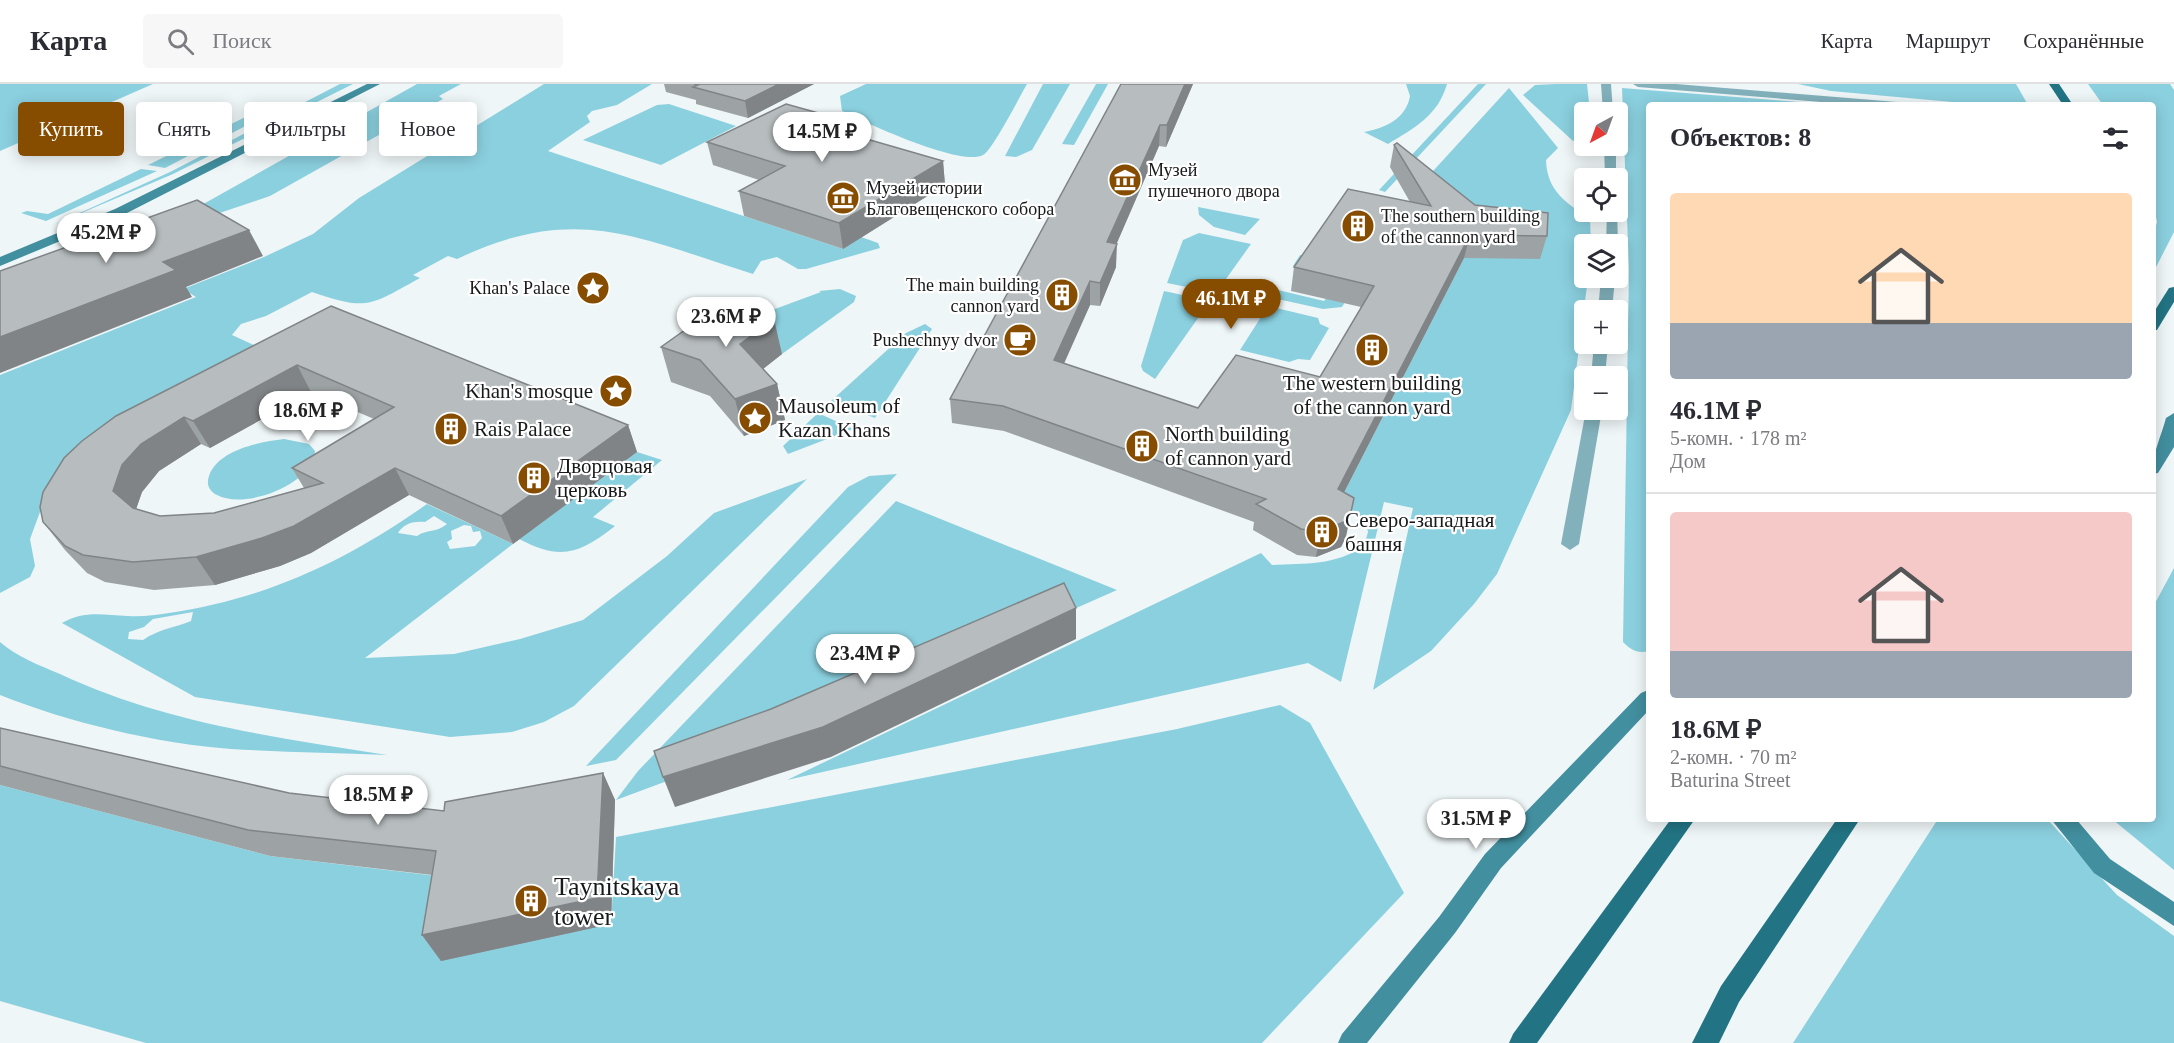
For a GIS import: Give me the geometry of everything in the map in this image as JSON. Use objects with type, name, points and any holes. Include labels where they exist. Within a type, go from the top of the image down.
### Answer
[{"type":"main road","points":[[0,262],[119,212],[375,84]]},
{"type":"main road","points":[[2054,84],[2066,102]]},
{"type":"main road","points":[[2156,320],[2174,291]]},
{"type":"main road","points":[[2156,463],[2166,447],[2174,418]]},
{"type":"main road","points":[[1351,1043],[1447,925],[1493,861],[1646,700]]},
{"type":"main road","points":[[1522,1043],[1682,822]]},
{"type":"main road","points":[[1705,1043],[1730,994],[1847,822]]},
{"type":"main road","points":[[2065,822],[2102,866],[2174,915]]},
{"type":"street","points":[[1606,84],[1607,102]]},
{"type":"street","points":[[1638,84],[1860,102]]},
{"type":"street","points":[[1570,544],[1592,420]]},
{"type":"shaded area","points":[[0,84],[153,84],[112,102],[18,102],[18,143],[0,151]]},
{"type":"shaded area","points":[[340,84],[353,84],[317,102],[305,102]]},
{"type":"shaded area","points":[[417,84],[461,84],[439,96],[443,99],[438,102],[385,102]]},
{"type":"shaded area","points":[[544,84],[652,84],[617,105],[592,111],[587,116],[590,122],[548,151],[843,249],[861,237],[878,243],[880,248],[806,269],[798,269],[777,257],[761,261],[753,274],[640,238],[573,229],[537,232],[499,242],[457,259],[448,256],[413,275],[420,278],[389,295],[368,303],[345,302],[312,292],[266,316],[241,324],[232,335],[271,353],[51,496],[40,512],[30,539],[35,566],[30,577],[0,593],[0,375],[196,297],[183,289],[264,257],[313,234],[359,198],[427,156],[477,156],[477,125]]},
{"type":"shaded area","points":[[866,84],[1027,84],[987,151],[983,155],[972,157],[935,150],[842,111],[840,96]]},
{"type":"shaded area","points":[[1043,84],[1070,84],[1032,150],[1016,157],[1005,156]]},
{"type":"shaded area","points":[[1096,84],[1108,84],[1074,145],[1062,144]]},
{"type":"shaded area","points":[[1406,84],[1447,84],[1438,105],[1431,113],[1388,144],[1364,132],[1387,125],[1404,111],[1410,96]]},
{"type":"shaded area","points":[[1478,84],[1486,84],[1385,192],[1379,190]]},
{"type":"shaded area","points":[[1587,84],[1589,102],[1574,102],[1574,141],[1523,95],[1535,85]]},
{"type":"shaded area","points":[[1798,84],[2016,84],[2026,102],[1952,102],[1831,91]]},
{"type":"shaded area","points":[[2088,84],[2170,84],[2174,90],[2174,232],[2156,267],[2156,102],[2101,102]]},
{"type":"shaded area","points":[[1509,88],[1558,148],[1546,160],[1550,180],[1560,196],[1574,208],[1574,222],[1590,222],[1591,234],[1574,234],[1574,288],[1587,288],[1585,300],[1574,300],[1574,354],[1578,354],[1577,366],[1574,366],[1571,410],[1497,574],[1474,604],[1431,651],[1373,690],[1413,508],[1384,502],[1341,682],[1308,663],[787,780],[1261,553],[1272,565],[1308,563],[1342,557],[1364,546],[1368,532],[1365,517],[1333,514],[1466,254],[1497,258],[1423,182]]},
{"type":"shaded area","points":[[1622,88],[1799,102],[1646,102],[1646,651],[1641,652],[1623,642],[1628,168],[1625,168],[1625,156],[1628,156],[1628,102],[1623,102]]},
{"type":"shaded area","points":[[669,104],[736,126],[661,165],[583,140],[657,105]]},
{"type":"shaded area","points":[[379,105],[379,135],[367,142],[367,112]]},
{"type":"shaded area","points":[[244,118],[244,127],[232,133],[232,124]]},
{"type":"shaded area","points":[[244,134],[244,138],[232,144],[232,140]]},
{"type":"shaded area","points":[[166,156],[188,156],[165,168],[148,165]]},
{"type":"shaded area","points":[[201,156],[209,156],[173,174],[51,226]]},
{"type":"shaded area","points":[[289,156],[341,156],[270,196],[0,287],[198,207]]},
{"type":"shaded area","points":[[141,169],[157,171],[46,221],[21,213],[27,211],[48,214]]},
{"type":"shaded area","points":[[1198,207],[1260,219],[1245,235],[1214,227],[1199,215]]},
{"type":"shaded area","points":[[1199,233],[1251,244],[1216,293],[1167,283],[1183,240]]},
{"type":"shaded area","points":[[1300,255],[1336,264],[1356,284],[1342,307],[1323,309],[1273,298],[1278,290],[1324,301],[1340,281],[1293,266]]},
{"type":"shaded area","points":[[840,289],[856,296],[854,302],[782,354],[731,338],[742,321],[821,292],[819,291]]},
{"type":"shaded area","points":[[1164,291],[1210,301],[1155,379],[1143,371],[1141,366]]},
{"type":"shaded area","points":[[1268,306],[1318,318],[1320,324],[1329,328],[1310,360],[1298,359],[1289,362],[1240,350]]},
{"type":"shaded area","points":[[925,324],[932,329],[875,418],[831,401],[906,333]]},
{"type":"shaded area","points":[[818,413],[853,429],[788,454],[783,446]]},
{"type":"shaded area","points":[[284,439],[309,444],[315,451],[311,463],[303,474],[290,484],[259,497],[243,499],[229,499],[217,495],[210,489],[209,476],[221,460],[252,445]]},
{"type":"shaded area","points":[[637,452],[662,460],[593,517],[615,526],[602,536],[580,548],[558,552],[534,546],[519,539]]},
{"type":"shaded area","points":[[897,474],[616,760],[586,766],[848,487],[869,476]]},
{"type":"shaded area","points":[[807,479],[574,706],[544,722],[512,732],[450,737],[195,697],[62,623],[86,615],[138,616],[169,613],[239,598],[305,574],[336,559],[367,543],[427,504],[513,544],[365,658],[454,654],[520,639],[583,620],[667,556],[714,513]],"holes":[[[434,516],[447,524],[417,536],[398,533],[406,525],[413,522],[425,522]],[[464,525],[471,526],[473,532],[480,531],[482,538],[475,546],[450,549],[447,542],[452,539],[451,531]],[[193,612],[191,621],[160,631],[143,640],[128,639],[129,632],[144,627],[153,619]]]},
{"type":"shaded area","points":[[896,501],[1117,590],[780,739],[616,800],[638,771]]},
{"type":"shaded area","points":[[2174,568],[2174,870],[2116,822],[2156,822],[2156,601]]},
{"type":"shaded area","points":[[0,642],[36,664],[140,705],[220,726],[387,755],[231,749],[144,737],[84,723],[0,695]]},
{"type":"shaded area","points":[[1280,705],[1310,723],[1404,893],[1262,1043],[146,1043],[0,1001],[0,785],[270,856],[454,878],[611,924],[616,837],[1177,729]]},
{"type":"shaded area","points":[[1936,822],[2050,822],[2117,895],[2174,936],[2174,1043],[1793,1043]]},
{"type":"building","points":[[694,84],[779,84],[745,101],[693,87],[698,85]]},
{"type":"building","points":[[1121,84],[1185,84],[1167,125],[1160,125],[1107,242],[1117,244],[1100,283],[1090,281],[1054,360],[1198,408],[1236,355],[1320,377],[1374,286],[1294,267],[1348,189],[1431,206],[1394,145],[1397,143],[1475,205],[1548,213],[1547,236],[1470,235],[1338,489],[1354,498],[1346,521],[1320,532],[1301,529],[1256,504],[1266,499],[1003,406],[950,399]]},
{"type":"building","points":[[786,104],[847,121],[832,129],[943,161],[839,223],[739,191],[785,166],[707,142]]},
{"type":"building","points":[[197,200],[249,230],[163,262],[176,270],[0,337],[0,271]]},
{"type":"building","points":[[723,303],[774,319],[740,344],[777,384],[735,399],[700,360],[661,347]]},
{"type":"building","points":[[331,306],[628,425],[501,516],[395,468],[294,526],[262,538],[196,557],[133,562],[83,555],[65,546],[43,522],[40,507],[43,492],[64,458],[82,441],[116,416]],"holes":[[[297,365],[394,407],[292,468],[323,483],[214,513],[160,516],[133,508],[113,491],[122,465],[141,444],[184,417],[193,421]]]},
{"type":"building","points":[[1064,583],[1076,608],[823,727],[663,777],[654,751],[771,709]]},
{"type":"building","points":[[0,728],[289,793],[444,811],[445,802],[603,773],[597,898],[422,935],[436,851],[248,830],[0,766]]},
{"type":"place","name":"Музей пушечного двора","points":[[1125,180]]},
{"type":"place","name":"Музей истории Благовещенского собора","points":[[843,198]]},
{"type":"place","name":"The southern building of the cannon yard","points":[[1358,226]]},
{"type":"place","name":"Khan's Palace","points":[[593,288]]},
{"type":"place","name":"The main building cannon yard","points":[[1062,295]]},
{"type":"place","name":"Pushechnyy dvor","points":[[1020,340]]},
{"type":"place","name":"The western building of the cannon yard","points":[[1372,350]]},
{"type":"place","name":"Khan's mosque","points":[[616,391]]},
{"type":"place","name":"Mausoleum of Kazan Khans","points":[[755,418]]},
{"type":"place","name":"Rais Palace","points":[[451,429]]},
{"type":"place","name":"North building of cannon yard","points":[[1142,446]]},
{"type":"place","name":"Дворцовая церковь","points":[[534,478]]},
{"type":"place","name":"Северо-западная башня","points":[[1322,532]]},
{"type":"place","name":"Taynitskaya tower","points":[[531,901]]}]
